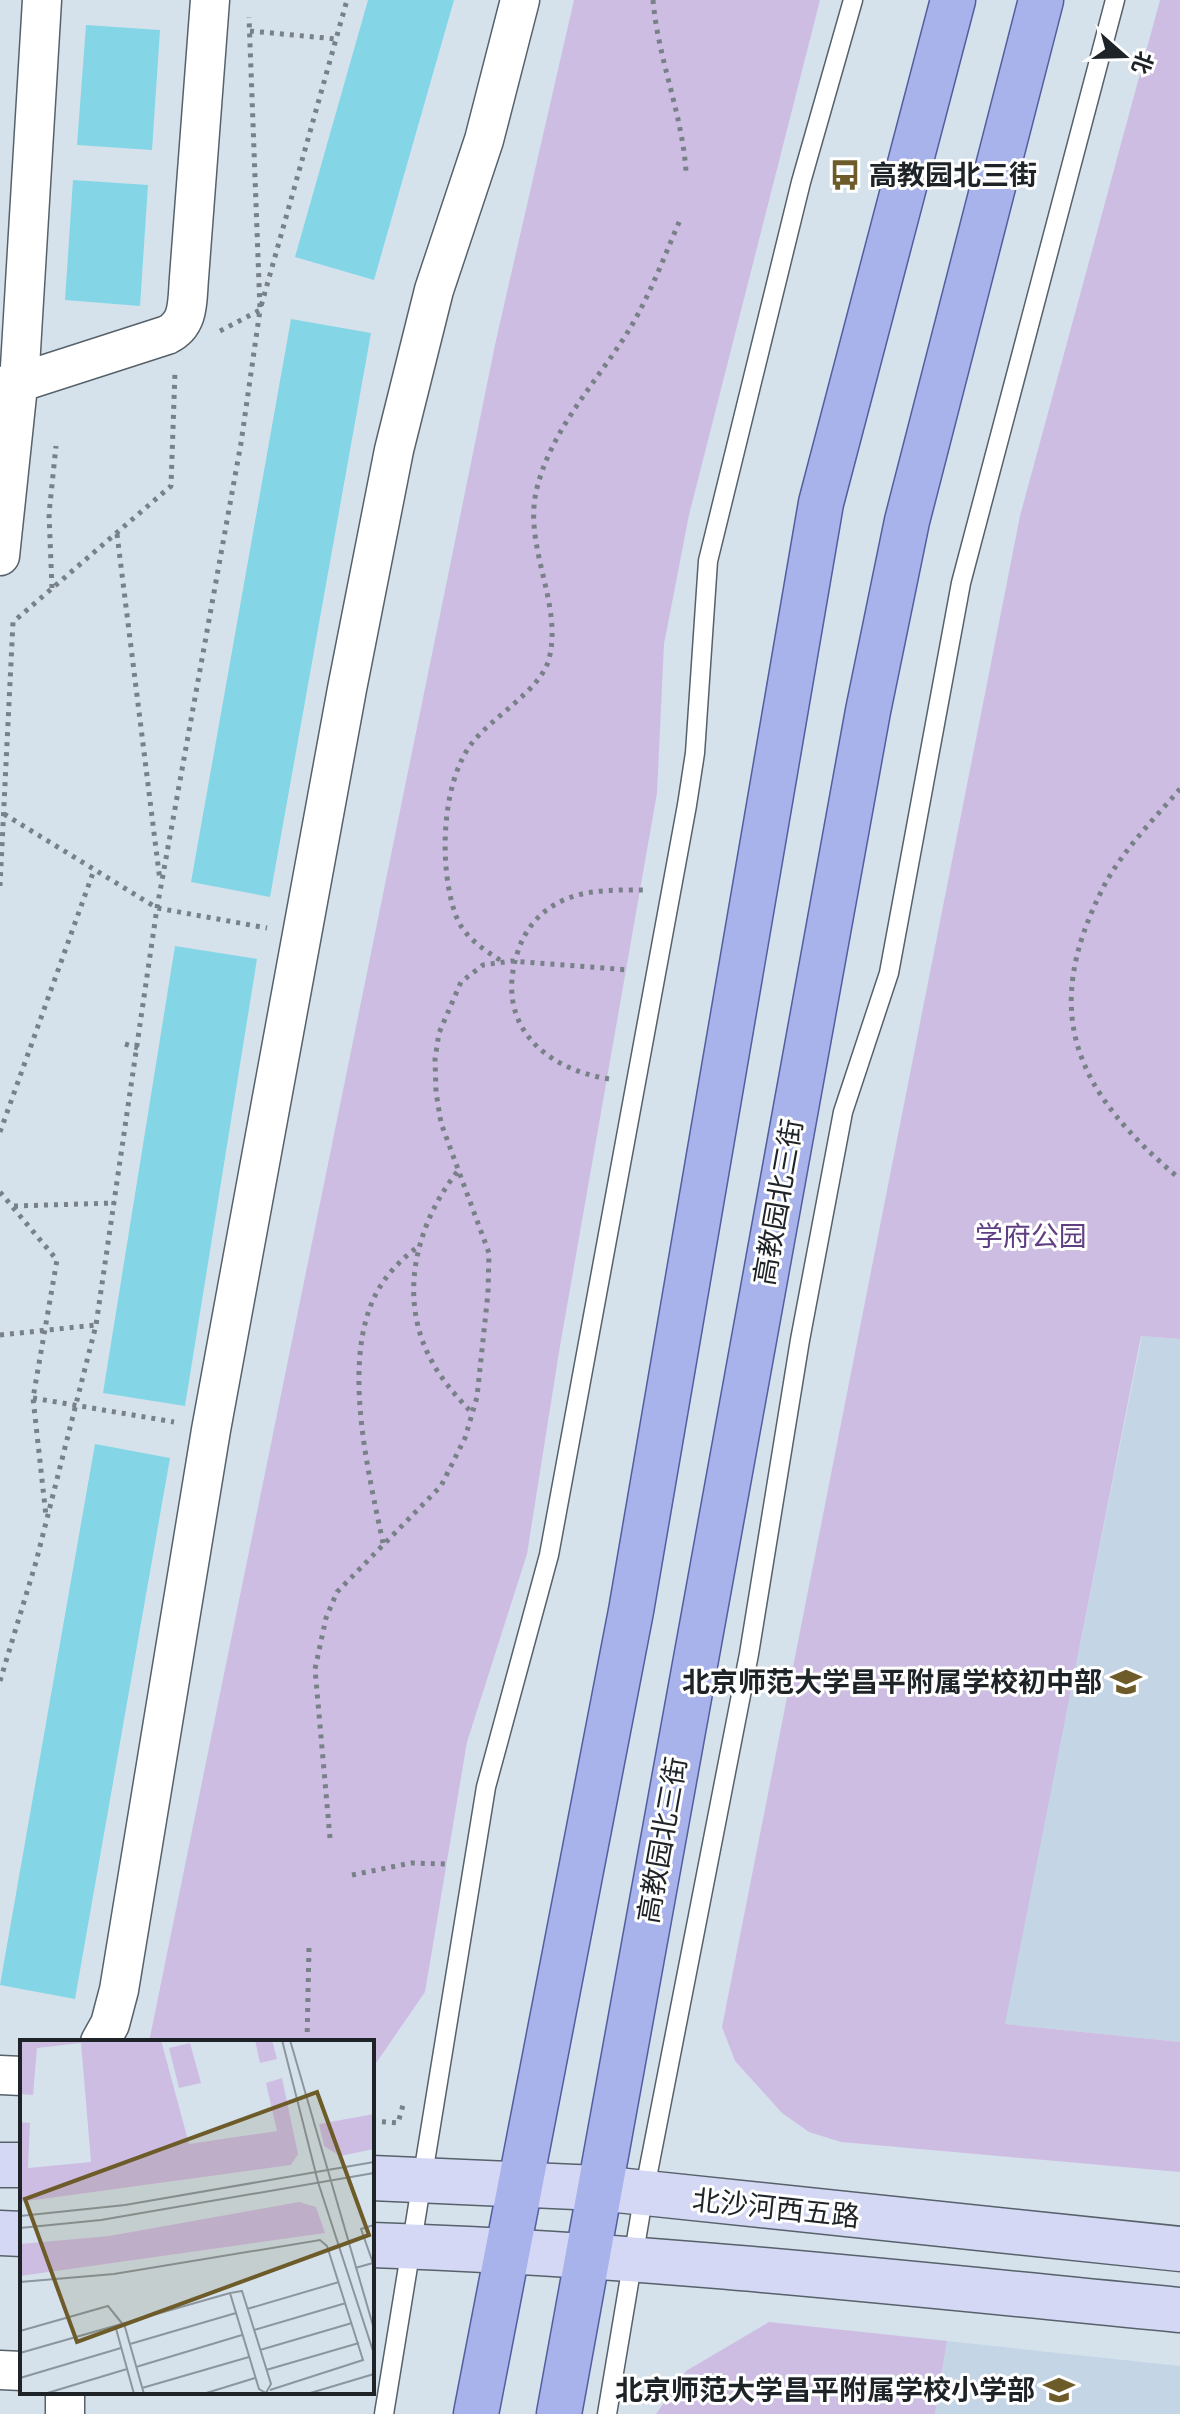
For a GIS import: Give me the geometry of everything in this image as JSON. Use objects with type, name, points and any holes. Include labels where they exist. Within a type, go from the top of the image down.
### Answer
[{"type":"main road","points":[[476,2414],[631,1611],[821,503],[953,0]]},
{"type":"main road","name":"高教园北三街","points":[[559,2414],[868,711],[907,521],[1041,0]]},
{"type":"main road","name":"北沙河西五路","points":[[374,2178],[598,2188],[1180,2249]]},
{"type":"main road","points":[[0,2233],[20,2234]]},
{"type":"main road","points":[[392,2246],[587,2254],[1180,2310]]},
{"type":"street","points":[[0,556],[11,320],[42,0]]},
{"type":"street","points":[[9,384],[167,335],[179,328],[183,321],[210,0]]},
{"type":"street","points":[[101,2040],[110,2024],[119,1990],[211,1430],[394,450],[434,290],[484,140],[520,0]]},
{"type":"street","points":[[0,2075],[20,2076]]},
{"type":"street","points":[[0,2370],[20,2371]]},
{"type":"lane","points":[[384,2414],[392,2246],[423,2180],[486,1787],[549,1555],[687,805],[695,753],[708,561],[794,210],[853,0]]},
{"type":"lane","points":[[607,2414],[644,2193],[749,1654],[800,1340],[843,1112],[889,973],[961,583],[1115,0]]},
{"type":"path","points":[[0,1681],[47,1520],[96,1325],[157,908],[241,443],[260,310],[347,0]]},
{"type":"path","points":[[653,0],[664,66],[681,124],[686,171]]},
{"type":"path","points":[[249,15],[260,310]]},
{"type":"path","points":[[250,31],[336,39]]},
{"type":"path","points":[[500,961],[466,934],[455,914],[446,859],[449,801],[470,745],[491,721],[533,687],[543,674],[552,641],[535,546],[533,515],[536,492],[544,466],[569,419],[640,309],[680,220]]},
{"type":"path","points":[[0,886],[13,622],[171,486],[176,362]]},
{"type":"path","points":[[52,589],[49,524],[56,446]]},
{"type":"path","points":[[117,533],[161,890]]},
{"type":"path","points":[[1180,789],[1105,884],[1076,950],[1071,993],[1074,1035],[1087,1076],[1114,1115],[1151,1156],[1180,1179]]},
{"type":"path","points":[[4,814],[157,908],[302,934]]},
{"type":"path","points":[[0,1132],[94,870]]},
{"type":"path","points":[[616,1081],[568,1068],[542,1052],[530,1040],[512,1005],[514,962],[531,924],[566,899],[605,891],[650,890]]},
{"type":"path","points":[[330,1838],[315,1669],[320,1641],[337,1592],[441,1486],[473,1414],[488,1293],[489,1253],[441,1123],[435,1059],[439,1033],[461,982],[483,965],[500,961],[635,971]]},
{"type":"path","points":[[125,1044],[138,1048]]},
{"type":"path","points":[[457,1172],[436,1205],[420,1245],[412,1292],[419,1330],[435,1366],[473,1414]]},
{"type":"path","points":[[0,1192],[57,1260],[33,1398],[47,1520]]},
{"type":"path","points":[[13,1206],[115,1203]]},
{"type":"path","points":[[383,1543],[363,1429],[360,1359],[371,1307],[378,1290],[392,1270],[420,1245]]},
{"type":"path","points":[[0,1335],[96,1325]]},
{"type":"path","points":[[33,1398],[211,1430]]},
{"type":"path","points":[[352,1875],[411,1863],[456,1865]]},
{"type":"path","points":[[307,2040],[309,1947]]},
{"type":"shaded area","name":"北京师范大学昌平附属学校初中部","points":[[1142,1336],[1180,1339],[1180,2042],[1004,2024]]},
{"type":"shaded area","name":"北京师范大学昌平附属学校小学部","points":[[947,2341],[1180,2366],[1180,2414],[935,2414]]},
{"type":"green space","points":[[574,0],[820,0],[689,515],[664,644],[657,793],[559,1352],[527,1554],[467,1742],[425,1992],[374,2066],[374,2040],[149,2040],[496,340]]},
{"type":"green space","name":"学府公园","points":[[1160,0],[1180,0],[1180,1339],[1141,1336],[1005,2024],[1180,2042],[1180,2172],[841,2142],[809,2132],[782,2113],[735,2061],[722,2027],[1020,516]]},
{"type":"green space","points":[[769,2322],[947,2341],[935,2414],[656,2414],[686,2371]]},
{"type":"building","points":[[368,0],[454,0],[374,280],[295,257]]},
{"type":"building","points":[[86,25],[160,30],[152,150],[77,145]]},
{"type":"building","points":[[73,180],[148,185],[140,306],[65,300]]},
{"type":"building","points":[[291,319],[371,333],[270,897],[191,882]]},
{"type":"building","points":[[175,946],[257,959],[185,1406],[103,1393]]},
{"type":"building","points":[[95,1444],[170,1458],[75,1999],[0,1985]]},
{"type":"place","name":"高教园北三街","points":[[845,175]]},
{"type":"place","name":"北京师范大学昌平附属学校初中部","points":[[1126,1682]]},
{"type":"place","name":"北京师范大学昌平附属学校小学部","points":[[1059,2390]]}]
